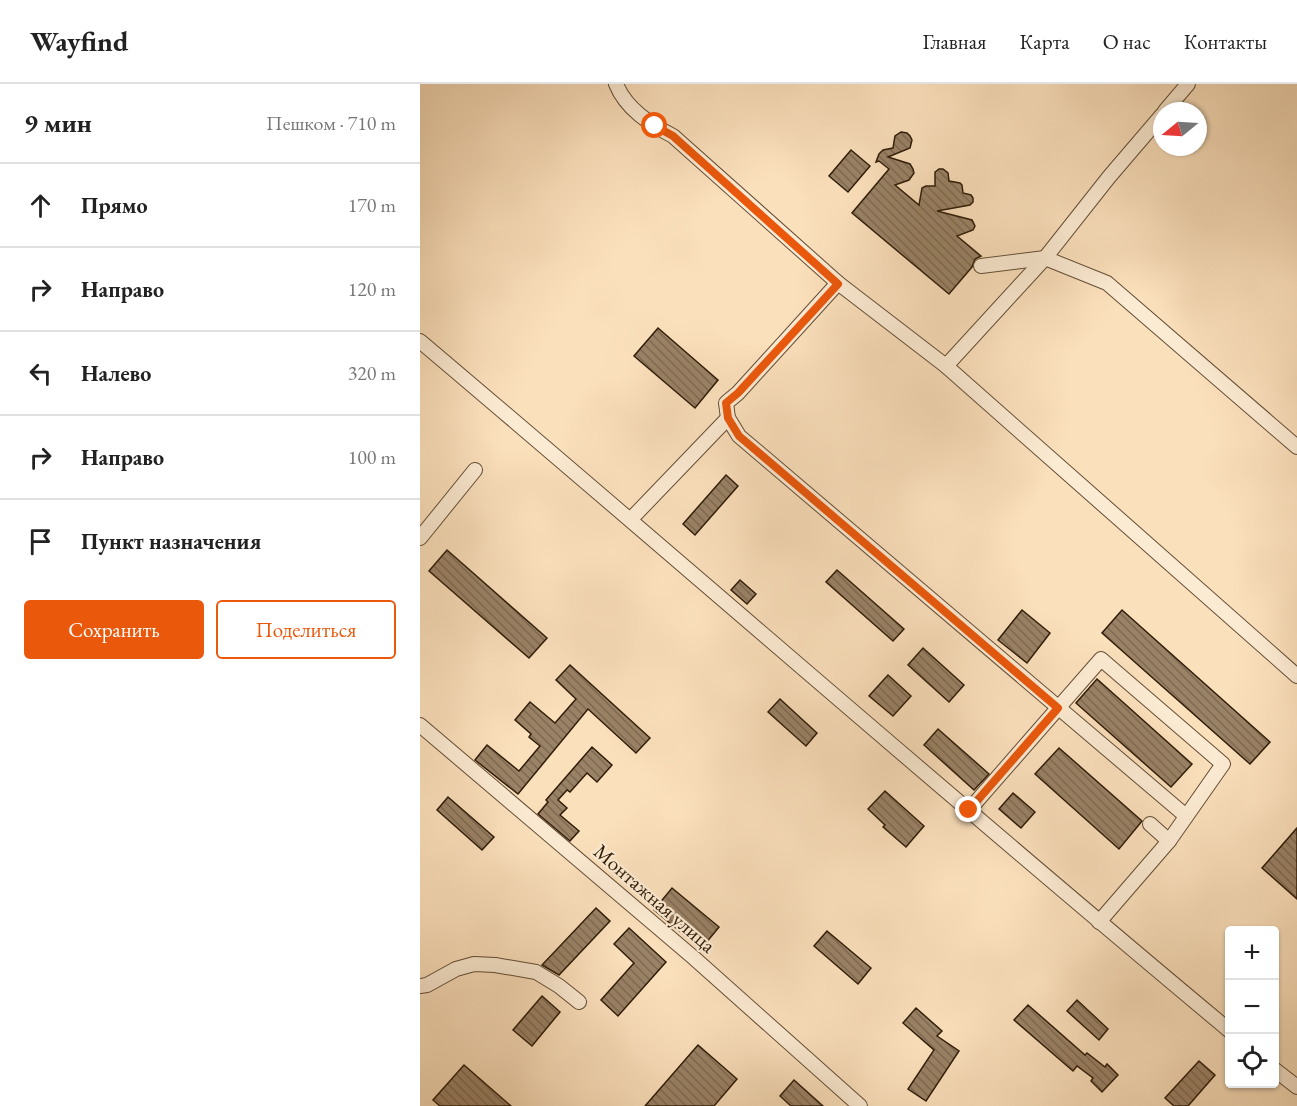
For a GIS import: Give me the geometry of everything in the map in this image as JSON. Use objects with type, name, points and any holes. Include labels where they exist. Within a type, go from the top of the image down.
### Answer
[{"type":"street","points":[[616,84],[620,93],[636,112],[673,136],[838,284],[946,366],[1297,676]]},
{"type":"street","points":[[1173,102],[1188,84]]},
{"type":"street","points":[[946,366],[1045,258],[1153,126]]},
{"type":"street","points":[[981,266],[1045,258],[1107,283],[1297,447]]},
{"type":"street","points":[[838,284],[738,393],[726,403],[728,418],[739,436],[1186,816]]},
{"type":"street","points":[[420,340],[1099,922],[1225,1027]]},
{"type":"street","points":[[631,519],[728,418]]},
{"type":"street","points":[[420,538],[475,470]]},
{"type":"street","points":[[969,810],[1101,658],[1223,764],[1169,841],[1099,922]]},
{"type":"street","name":"Монтажная улица","points":[[420,724],[694,958],[860,1106]]},
{"type":"street","points":[[1150,824],[1169,841]]},
{"type":"street","points":[[420,986],[427,985],[456,969],[474,964],[495,965],[536,972],[579,1002]]},
{"type":"street","points":[[1279,1072],[1297,1087]]},
{"type":"building","points":[[901,132],[910,136],[912,140],[910,148],[888,157],[910,164],[914,173],[909,180],[895,185],[919,205],[922,188],[935,186],[935,172],[943,169],[948,173],[949,181],[960,183],[963,193],[973,198],[970,205],[937,211],[972,220],[975,226],[973,230],[957,236],[981,256],[975,259],[972,267],[949,294],[852,213],[889,169],[879,161],[876,162],[883,150],[893,148],[895,136]]},
{"type":"building","points":[[851,150],[870,166],[848,192],[829,176]]},
{"type":"building","points":[[658,328],[718,380],[695,408],[634,356]]},
{"type":"building","points":[[726,475],[738,486],[695,535],[683,524]]},
{"type":"building","points":[[447,550],[547,638],[529,658],[429,571]]},
{"type":"building","points":[[837,570],[904,629],[893,641],[826,582]]},
{"type":"building","points":[[740,580],[756,594],[747,604],[731,590]]},
{"type":"building","points":[[1022,610],[1050,633],[1027,663],[998,640]]},
{"type":"building","points":[[1122,610],[1270,742],[1250,764],[1102,633]]},
{"type":"building","points":[[923,648],[964,685],[949,702],[908,665]]},
{"type":"building","points":[[570,665],[650,738],[636,753],[588,709],[518,794],[475,760],[487,745],[519,771],[540,746],[529,737],[531,734],[515,720],[530,702],[555,723],[576,699],[556,680]]},
{"type":"building","points":[[888,675],[911,696],[893,716],[869,696]]},
{"type":"building","points":[[1097,679],[1192,764],[1171,787],[1076,703]]},
{"type":"building","points":[[780,699],[817,733],[806,746],[768,712]]},
{"type":"building","points":[[938,729],[989,774],[974,790],[924,745]]},
{"type":"building","points":[[592,747],[612,765],[597,782],[587,773],[570,792],[567,790],[558,800],[567,808],[560,815],[579,831],[570,841],[538,814],[548,802],[546,800]]},
{"type":"building","points":[[1059,748],[1142,821],[1119,849],[1035,774]]},
{"type":"building","points":[[885,791],[924,826],[906,847],[883,827],[885,825],[868,809]]},
{"type":"building","points":[[1013,793],[1035,812],[1021,828],[999,809]]},
{"type":"building","points":[[448,797],[494,837],[482,850],[437,810]]},
{"type":"building","points":[[1297,828],[1297,899],[1262,868]]},
{"type":"building","points":[[672,888],[719,927],[701,949],[654,910]]},
{"type":"building","points":[[596,908],[610,921],[559,975],[542,965]]},
{"type":"building","points":[[629,928],[666,962],[618,1016],[601,1000],[634,963],[614,944]]},
{"type":"building","points":[[827,931],[871,968],[858,984],[814,946]]},
{"type":"building","points":[[542,996],[560,1012],[532,1046],[513,1030]]},
{"type":"building","points":[[1077,1000],[1108,1029],[1099,1040],[1067,1011]]},
{"type":"building","points":[[1028,1005],[1085,1055],[1087,1053],[1105,1067],[1107,1064],[1118,1075],[1102,1092],[1091,1081],[1093,1078],[1077,1066],[1073,1071],[1014,1020]]},
{"type":"building","points":[[916,1008],[942,1031],[937,1036],[959,1051],[926,1101],[908,1089],[934,1050],[903,1023]]},
{"type":"building","points":[[698,1045],[737,1079],[714,1106],[645,1106]]},
{"type":"building","points":[[1199,1061],[1215,1075],[1188,1106],[1174,1106],[1165,1098]]},
{"type":"building","points":[[464,1065],[511,1106],[440,1106],[433,1100]]},
{"type":"building","points":[[794,1080],[823,1106],[791,1106],[780,1096]]},
{"type":"route","points":[[655,126],[673,136],[838,284],[738,393],[726,403],[728,418],[739,436],[1058,708],[969,810]]}]
